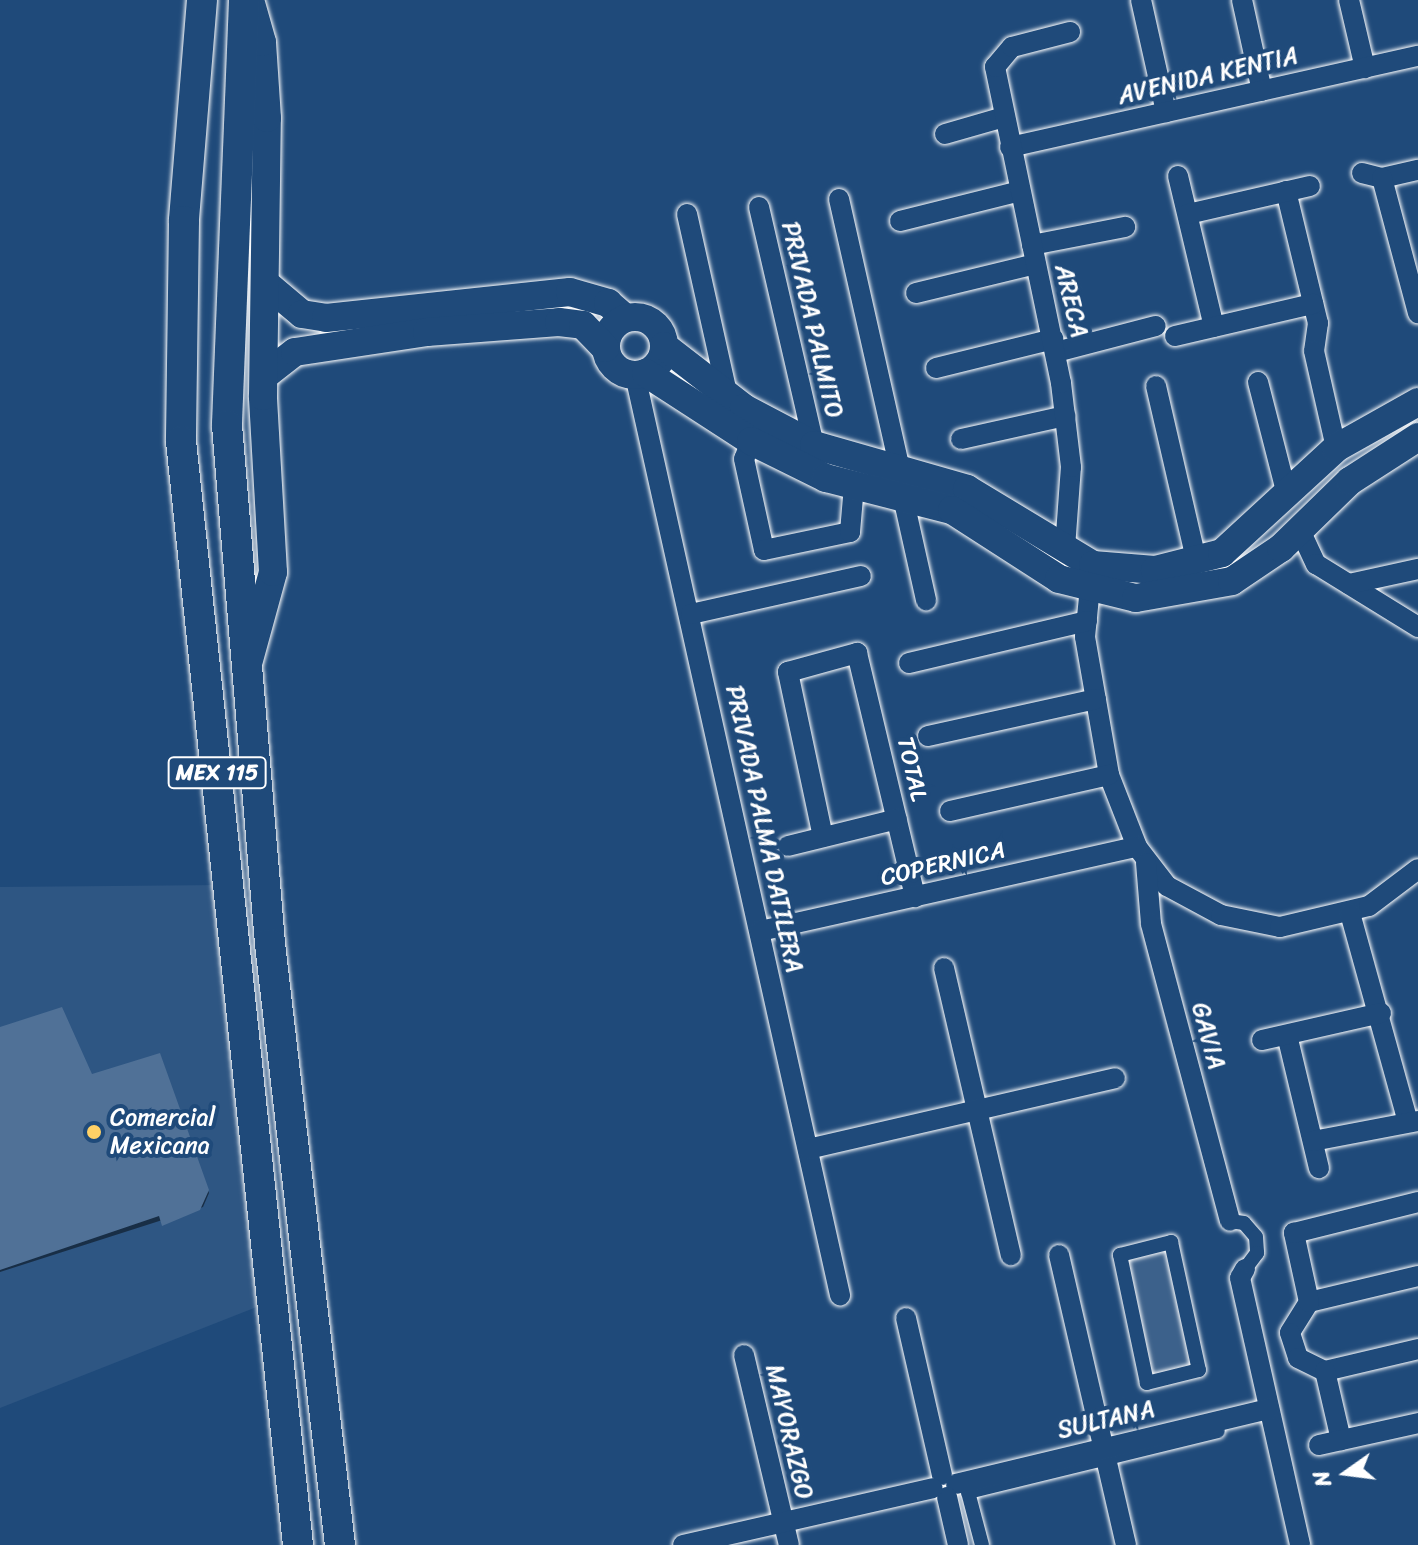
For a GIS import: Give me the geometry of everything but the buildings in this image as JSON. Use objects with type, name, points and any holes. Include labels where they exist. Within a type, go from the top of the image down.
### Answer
[{"type":"main road","name":"MEX 115","points":[[202,0],[184,221],[181,441],[298,1545]]},
{"type":"main road","name":"MEX 115","points":[[247,0],[227,425],[270,944],[340,1545]]},
{"type":"main road","points":[[247,0],[262,42],[267,118],[264,376],[273,572],[248,665]]},
{"type":"main road","points":[[265,283],[291,308],[326,318],[570,292],[608,303],[625,318],[652,322],[664,346],[728,397],[814,445],[899,466],[967,489],[1065,548],[1091,578]]},
{"type":"main road","points":[[605,348],[610,329],[625,318]]},
{"type":"main road","points":[[264,376],[295,352],[442,331],[559,322],[583,325],[605,348],[615,367],[641,374],[751,441],[854,485],[972,518],[1091,578],[1181,595],[1232,581],[1299,528],[1350,481],[1418,437]]},
{"type":"main road","points":[[641,374],[664,346]]},
{"type":"main road","points":[[1091,578],[1197,563],[1248,534],[1336,448],[1418,402]]},
{"type":"street","points":[[1141,0],[1166,112]]},
{"type":"street","points":[[1242,0],[1262,91]]},
{"type":"street","points":[[1349,0],[1365,68]]},
{"type":"street","name":"ARECA","points":[[1065,548],[1071,467],[1065,416],[1054,345],[995,67],[1012,47],[1070,32]]},
{"type":"street","name":"AVENIDA KENTIA","points":[[1010,147],[1418,56]]},
{"type":"street","points":[[945,134],[1004,117]]},
{"type":"street","points":[[1362,173],[1382,178],[1418,170]]},
{"type":"street","points":[[1178,176],[1214,327]]},
{"type":"street","points":[[1382,178],[1414,285],[1418,313]]},
{"type":"street","points":[[1188,214],[1310,186]]},
{"type":"street","points":[[900,221],[1020,191]]},
{"type":"street","points":[[1286,191],[1313,304],[1314,351],[1336,448]]},
{"type":"street","points":[[839,199],[899,466]]},
{"type":"street","name":"PRIVADA PALMITO","points":[[759,207],[814,445]]},
{"type":"street","points":[[687,214],[728,397]]},
{"type":"street","points":[[916,293],[1125,227]]},
{"type":"street","points":[[1175,336],[1313,304]]},
{"type":"street","points":[[936,368],[1156,326]]},
{"type":"street","name":"PRIVADA PALMA DATILERA","points":[[641,374],[840,1295]]},
{"type":"street","points":[[1258,382],[1287,495]]},
{"type":"street","points":[[1156,386],[1197,563]]},
{"type":"street","points":[[961,439],[1065,416]]},
{"type":"street","points":[[751,441],[744,459],[764,550],[850,532],[854,485]]},
{"type":"street","points":[[903,497],[926,600]]},
{"type":"street","points":[[1299,528],[1316,564],[1418,627]]},
{"type":"street","points":[[1349,584],[1418,569]]},
{"type":"street","points":[[691,614],[861,576]]},
{"type":"street","points":[[1091,578],[1087,621],[1109,775],[1142,855],[1193,902],[1251,924],[1311,925],[1350,913],[1394,892],[1418,869]]},
{"type":"street","points":[[909,663],[1087,621]]},
{"type":"street","name":"TOTAL","points":[[823,837],[788,672],[860,646],[915,897]]},
{"type":"street","points":[[928,736],[1096,699]]},
{"type":"street","points":[[950,811],[1109,775]]},
{"type":"street","points":[[788,846],[897,819]]},
{"type":"street","name":"COPERNICA","points":[[760,931],[915,897],[1142,855]]},
{"type":"street","name":"GAVIA","points":[[1142,855],[1151,924],[1230,1221]]},
{"type":"street","points":[[1394,892],[1418,891]]},
{"type":"street","points":[[1313,1141],[1412,1120],[1350,913]]},
{"type":"street","points":[[944,968],[1011,1255]]},
{"type":"street","points":[[1262,1040],[1381,1013]]},
{"type":"street","points":[[1287,1035],[1319,1168]]},
{"type":"street","points":[[808,1149],[1115,1078]]},
{"type":"street","points":[[1291,1341],[1309,1302],[1294,1233],[1418,1202]]},
{"type":"street","points":[[1230,1221],[1244,1223],[1256,1237],[1257,1253],[1245,1269],[1256,1349],[1300,1545]]},
{"type":"street","points":[[1171,1242],[1199,1370],[1152,1382],[1120,1255],[1171,1242]]},
{"type":"street","points":[[1059,1255],[1126,1545]]},
{"type":"street","points":[[1309,1302],[1418,1276]]},
{"type":"street","points":[[906,1318],[958,1545]]},
{"type":"street","points":[[1256,1349],[1291,1341]]},
{"type":"street","points":[[1291,1341],[1325,1371],[1341,1440]]},
{"type":"street","points":[[1325,1371],[1418,1349]]},
{"type":"street","name":"MAYORAZGO","points":[[744,1355],[789,1545]]},
{"type":"street","name":"SULTANA","points":[[683,1545],[1105,1453],[1269,1409]]},
{"type":"street","points":[[982,1545],[968,1492],[1105,1453],[1251,1423]]},
{"type":"street","points":[[1319,1445],[1418,1423]]},
{"type":"shaded area","points":[[222,885],[259,1306],[0,1408],[0,887]]},
{"type":"shaded area","points":[[1174,1236],[1206,1374],[1146,1388],[1114,1250]]},
{"type":"place","name":"Comercial Mexicana","points":[[94,1132]]}]
